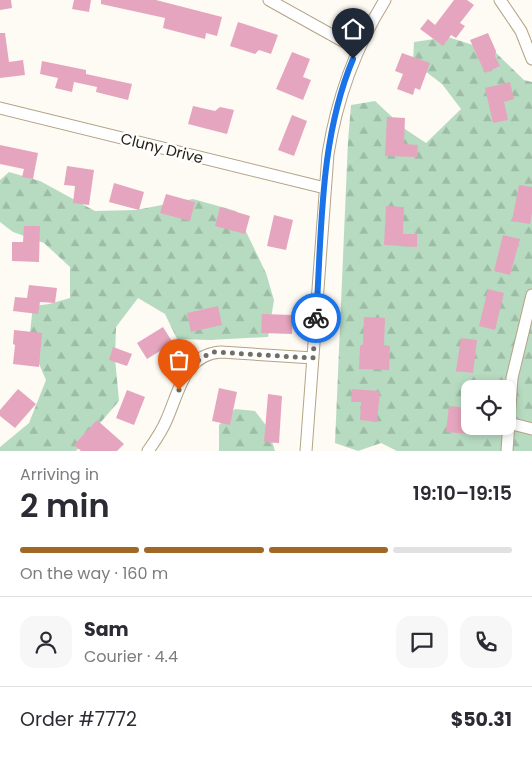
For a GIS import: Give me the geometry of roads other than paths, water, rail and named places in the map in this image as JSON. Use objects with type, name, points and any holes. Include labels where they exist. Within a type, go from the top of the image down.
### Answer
[{"type":"street","points":[[269,0],[357,49]]},
{"type":"street","points":[[306,451],[325,188],[332,125],[339,97],[357,49],[385,0]]},
{"type":"street","points":[[500,0],[518,25],[531,53]]},
{"type":"street","name":"Cluny Drive","points":[[0,108],[325,188]]},
{"type":"street","points":[[512,380],[532,295]]},
{"type":"street","points":[[148,451],[166,422],[186,374],[194,362],[200,358],[214,352],[221,352],[313,358]]},
{"type":"street","points":[[516,425],[532,428]]},
{"type":"street","points":[[507,451],[508,435]]}]
